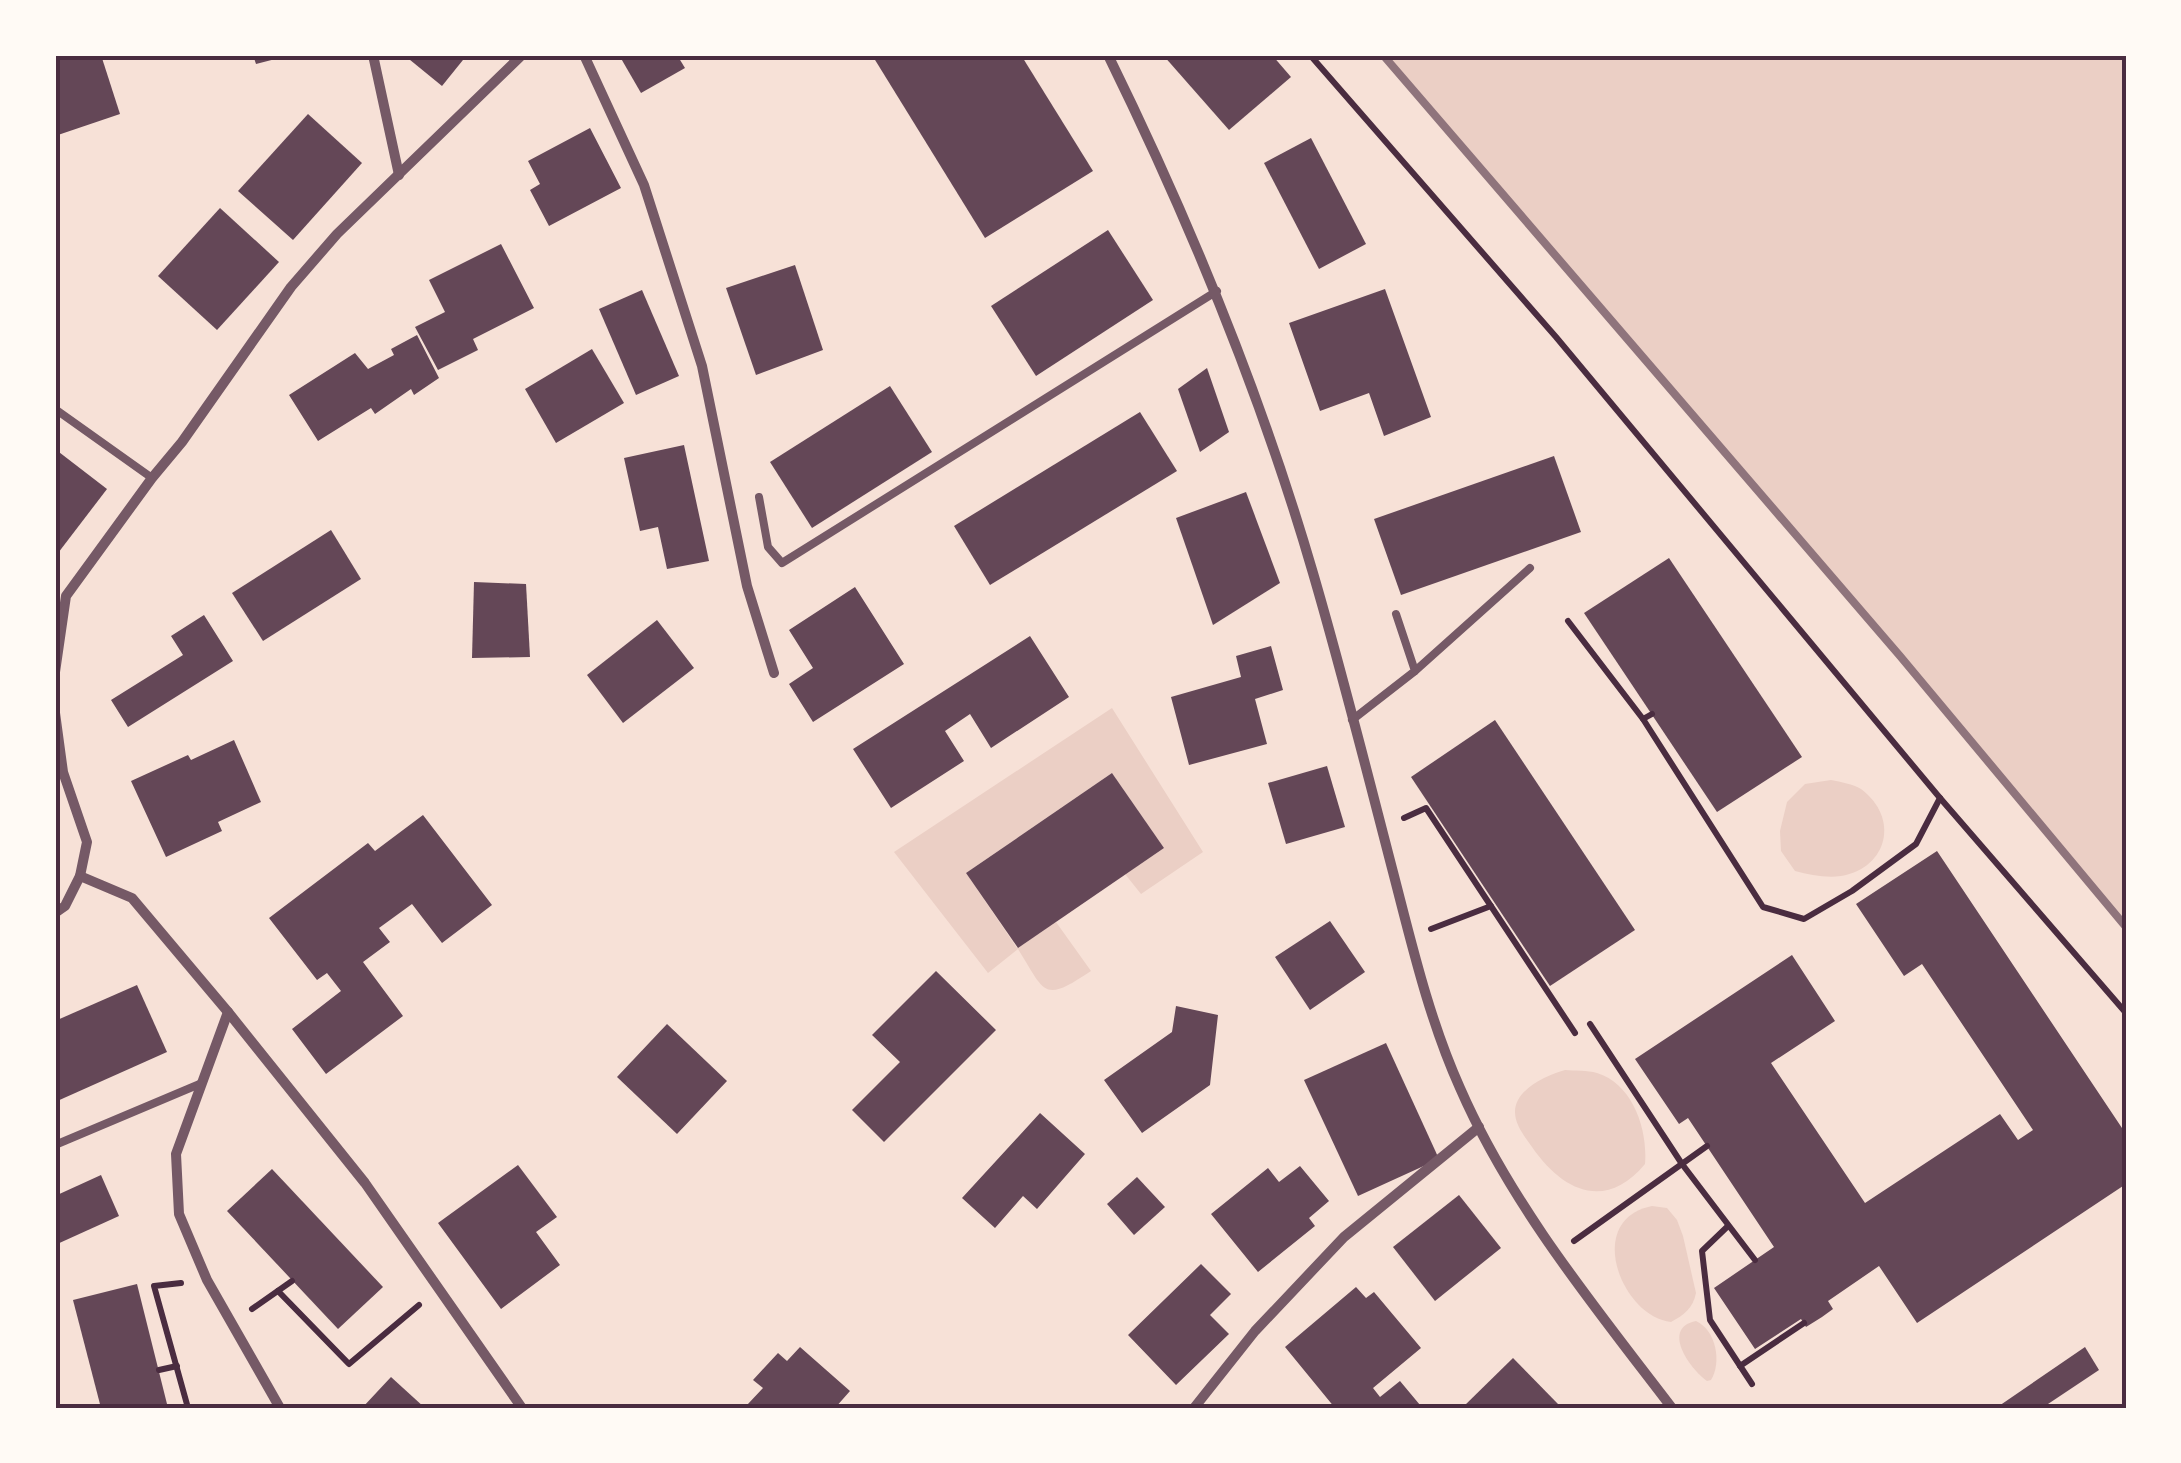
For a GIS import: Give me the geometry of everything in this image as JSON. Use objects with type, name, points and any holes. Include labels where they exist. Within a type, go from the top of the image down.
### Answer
[{"type":"street","points":[[373,55],[399,175]]},
{"type":"street","points":[[55,672],[66,596],[182,442],[291,287],[337,234],[522,55]]},
{"type":"street","points":[[584,55],[644,185],[692,334],[748,586],[774,673]]},
{"type":"street","points":[[1108,55],[1217,292],[1278,456],[1438,1034],[1479,1127],[1556,1254],[1672,1408]]},
{"type":"street","points":[[55,713],[63,772],[88,842],[80,876],[64,906],[55,913]]},
{"type":"street","points":[[80,876],[132,898],[228,1012],[364,1182],[522,1408]]},
{"type":"street","points":[[228,1012],[176,1154],[178,1214],[207,1280],[280,1408]]},
{"type":"street","points":[[1194,1408],[1255,1332],[1344,1238],[1479,1127]]},
{"type":"lane","points":[[759,498],[768,547],[782,563],[1217,292]]},
{"type":"lane","points":[[55,409],[152,478]]},
{"type":"lane","points":[[1352,720],[1416,671],[1530,568]]},
{"type":"lane","points":[[1396,614],[1416,671]]},
{"type":"lane","points":[[55,1145],[202,1083]]},
{"type":"path","points":[[1310,55],[1556,338],[1940,798],[2126,1012]]},
{"type":"path","points":[[1568,621],[1644,720],[1763,908],[1804,920],[1852,891],[1916,844],[1940,798]]},
{"type":"path","points":[[1644,720],[1652,714]]},
{"type":"path","points":[[1381,828],[1426,808],[1575,1033]]},
{"type":"path","points":[[1409,936],[1491,906]]},
{"type":"path","points":[[1590,1024],[1682,1164],[1755,1260]]},
{"type":"path","points":[[1556,1254],[1708,1146]]},
{"type":"path","points":[[1728,1226],[1702,1251],[1710,1320],[1752,1384]]},
{"type":"path","points":[[188,1408],[154,1286],[207,1280]]},
{"type":"path","points":[[231,1324],[292,1281]]},
{"type":"path","points":[[278,1291],[350,1364],[439,1288]]},
{"type":"path","points":[[1740,1366],[1804,1323]]},
{"type":"path","points":[[159,1370],[176,1366]]},
{"type":"shaded area","points":[[1383,55],[2126,55],[2126,922]]},
{"type":"shaded area","points":[[1112,708],[1203,852],[1141,894],[1125,874],[1164,848],[1112,773],[966,873],[1017,948],[1056,922],[1091,971],[1063,987],[1047,989],[1018,949],[988,973],[894,852]]},
{"type":"shaded area","points":[[1831,780],[1858,787],[1873,801],[1884,827],[1878,853],[1857,871],[1841,876],[1795,871],[1781,851],[1780,831],[1787,802],[1805,784]]},
{"type":"shaded area","points":[[1565,1070],[1593,1072],[1610,1079],[1636,1110],[1644,1137],[1645,1164],[1615,1188],[1600,1191],[1571,1185],[1544,1163],[1519,1126],[1515,1112],[1520,1096],[1541,1079]]},
{"type":"shaded area","points":[[1652,1206],[1667,1208],[1677,1220],[1696,1293],[1687,1310],[1671,1322],[1653,1316],[1638,1304],[1617,1267],[1619,1229],[1631,1215]]},
{"type":"shaded area","points":[[1696,1321],[1708,1331],[1715,1347],[1714,1373],[1707,1381],[1686,1358],[1679,1340],[1686,1325]]},
{"type":"building","points":[[55,55],[101,55],[120,114],[55,136]]},
{"type":"building","points":[[253,55],[287,55],[287,56],[256,64]]},
{"type":"building","points":[[404,55],[467,55],[442,86]]},
{"type":"building","points":[[619,55],[677,55],[685,68],[641,93]]},
{"type":"building","points":[[872,55],[1021,55],[1093,171],[985,238]]},
{"type":"building","points":[[1163,55],[1272,55],[1291,77],[1229,130]]},
{"type":"building","points":[[308,114],[362,163],[293,240],[238,191]]},
{"type":"building","points":[[590,128],[621,188],[549,226],[530,190],[540,184],[528,161]]},
{"type":"building","points":[[1311,138],[1366,244],[1319,269],[1264,163]]},
{"type":"building","points":[[220,208],[279,262],[217,330],[158,276]]},
{"type":"building","points":[[1108,230],[1153,300],[1036,376],[991,306]]},
{"type":"building","points":[[501,244],[534,308],[473,339],[478,350],[438,370],[415,327],[445,312],[429,280]]},
{"type":"building","points":[[795,265],[823,350],[756,375],[726,288]]},
{"type":"building","points":[[1385,289],[1431,417],[1384,436],[1369,393],[1320,411],[1289,323]]},
{"type":"building","points":[[642,290],[679,376],[636,395],[599,309]]},
{"type":"building","points":[[417,335],[439,378],[414,395],[411,389],[375,414],[371,408],[318,441],[289,395],[355,353],[368,369],[394,355],[391,349]]},
{"type":"building","points":[[592,349],[624,403],[556,443],[525,389]]},
{"type":"building","points":[[1207,368],[1229,432],[1200,452],[1178,389]]},
{"type":"building","points":[[890,386],[932,452],[812,528],[770,462]]},
{"type":"building","points":[[1140,412],[1177,471],[990,585],[954,526]]},
{"type":"building","points":[[684,445],[709,561],[667,569],[658,527],[640,531],[624,458]]},
{"type":"building","points":[[55,449],[107,489],[55,557]]},
{"type":"building","points":[[1554,456],[1581,532],[1401,595],[1374,519]]},
{"type":"building","points":[[1246,492],[1280,583],[1213,625],[1176,518]]},
{"type":"building","points":[[331,530],[361,579],[263,641],[232,593]]},
{"type":"building","points":[[1669,558],[1802,757],[1717,812],[1584,613]]},
{"type":"building","points":[[474,582],[526,584],[530,657],[472,658]]},
{"type":"building","points":[[855,587],[904,664],[813,722],[789,684],[813,668],[789,630]]},
{"type":"building","points":[[204,615],[233,661],[128,727],[111,700],[183,655],[171,636]]},
{"type":"building","points":[[657,620],[694,668],[623,723],[587,675]]},
{"type":"building","points":[[1030,636],[1069,697],[991,748],[970,714],[945,731],[964,761],[891,808],[853,749]]},
{"type":"building","points":[[1271,646],[1283,690],[1255,699],[1267,744],[1189,765],[1171,697],[1241,677],[1236,656]]},
{"type":"building","points":[[1495,720],[1635,930],[1550,986],[1411,777]]},
{"type":"building","points":[[234,740],[261,802],[218,822],[222,831],[166,857],[131,781],[188,755],[191,760]]},
{"type":"building","points":[[1327,766],[1345,827],[1286,844],[1268,783]]},
{"type":"building","points":[[1112,773],[1164,848],[1018,948],[966,873]]},
{"type":"building","points":[[423,815],[492,905],[442,943],[412,904],[379,928],[390,942],[363,962],[403,1016],[326,1074],[292,1029],[341,991],[327,973],[317,980],[269,918],[368,843],[375,851]]},
{"type":"building","points":[[1937,851],[2126,1134],[2126,1184],[1917,1323],[1879,1266],[1828,1301],[1833,1309],[1822,1317],[1806,1327],[1801,1319],[1755,1349],[1714,1288],[1774,1247],[1688,1118],[1679,1124],[1635,1059],[1792,955],[1835,1021],[1771,1063],[1865,1203],[2000,1114],[2018,1140],[2033,1130],[1922,964],[1904,976],[1856,904]]},
{"type":"building","points":[[1330,921],[1365,972],[1310,1010],[1275,957]]},
{"type":"building","points":[[936,971],[996,1030],[884,1142],[852,1110],[900,1062],[872,1035]]},
{"type":"building","points":[[137,985],[167,1052],[55,1102],[55,1021]]},
{"type":"building","points":[[1176,1006],[1218,1015],[1210,1085],[1142,1133],[1104,1080],[1172,1032]]},
{"type":"building","points":[[667,1024],[727,1081],[677,1134],[617,1077]]},
{"type":"building","points":[[1386,1043],[1439,1159],[1358,1196],[1304,1080]]},
{"type":"building","points":[[1040,1113],[1085,1154],[1037,1209],[1023,1196],[995,1228],[962,1198]]},
{"type":"building","points":[[518,1165],[557,1217],[536,1232],[560,1265],[501,1309],[438,1223]]},
{"type":"building","points":[[1300,1166],[1329,1201],[1309,1218],[1315,1226],[1258,1272],[1211,1214],[1268,1168],[1279,1182]]},
{"type":"building","points":[[272,1169],[383,1287],[338,1329],[227,1211]]},
{"type":"building","points":[[101,1175],[119,1216],[55,1245],[55,1196]]},
{"type":"building","points":[[1137,1177],[1165,1207],[1134,1235],[1107,1204]]},
{"type":"building","points":[[1459,1195],[1501,1248],[1435,1301],[1393,1247]]},
{"type":"building","points":[[1201,1264],[1231,1294],[1210,1315],[1229,1334],[1176,1385],[1128,1335]]},
{"type":"building","points":[[137,1284],[168,1408],[101,1408],[73,1300]]},
{"type":"building","points":[[1356,1287],[1366,1298],[1374,1292],[1421,1348],[1373,1388],[1380,1397],[1400,1381],[1420,1405],[1417,1408],[1335,1408],[1285,1347]]},
{"type":"building","points":[[800,1347],[850,1391],[835,1408],[747,1405],[763,1388],[753,1380],[778,1353],[787,1361]]},
{"type":"building","points":[[2085,1347],[2099,1370],[2042,1408],[1996,1408]]},
{"type":"building","points":[[1513,1358],[1558,1404],[1554,1408],[1462,1408]]},
{"type":"building","points":[[391,1377],[425,1408],[362,1408]]},
{"type":"railway","points":[[1383,55],[1900,656],[2126,927]]}]
